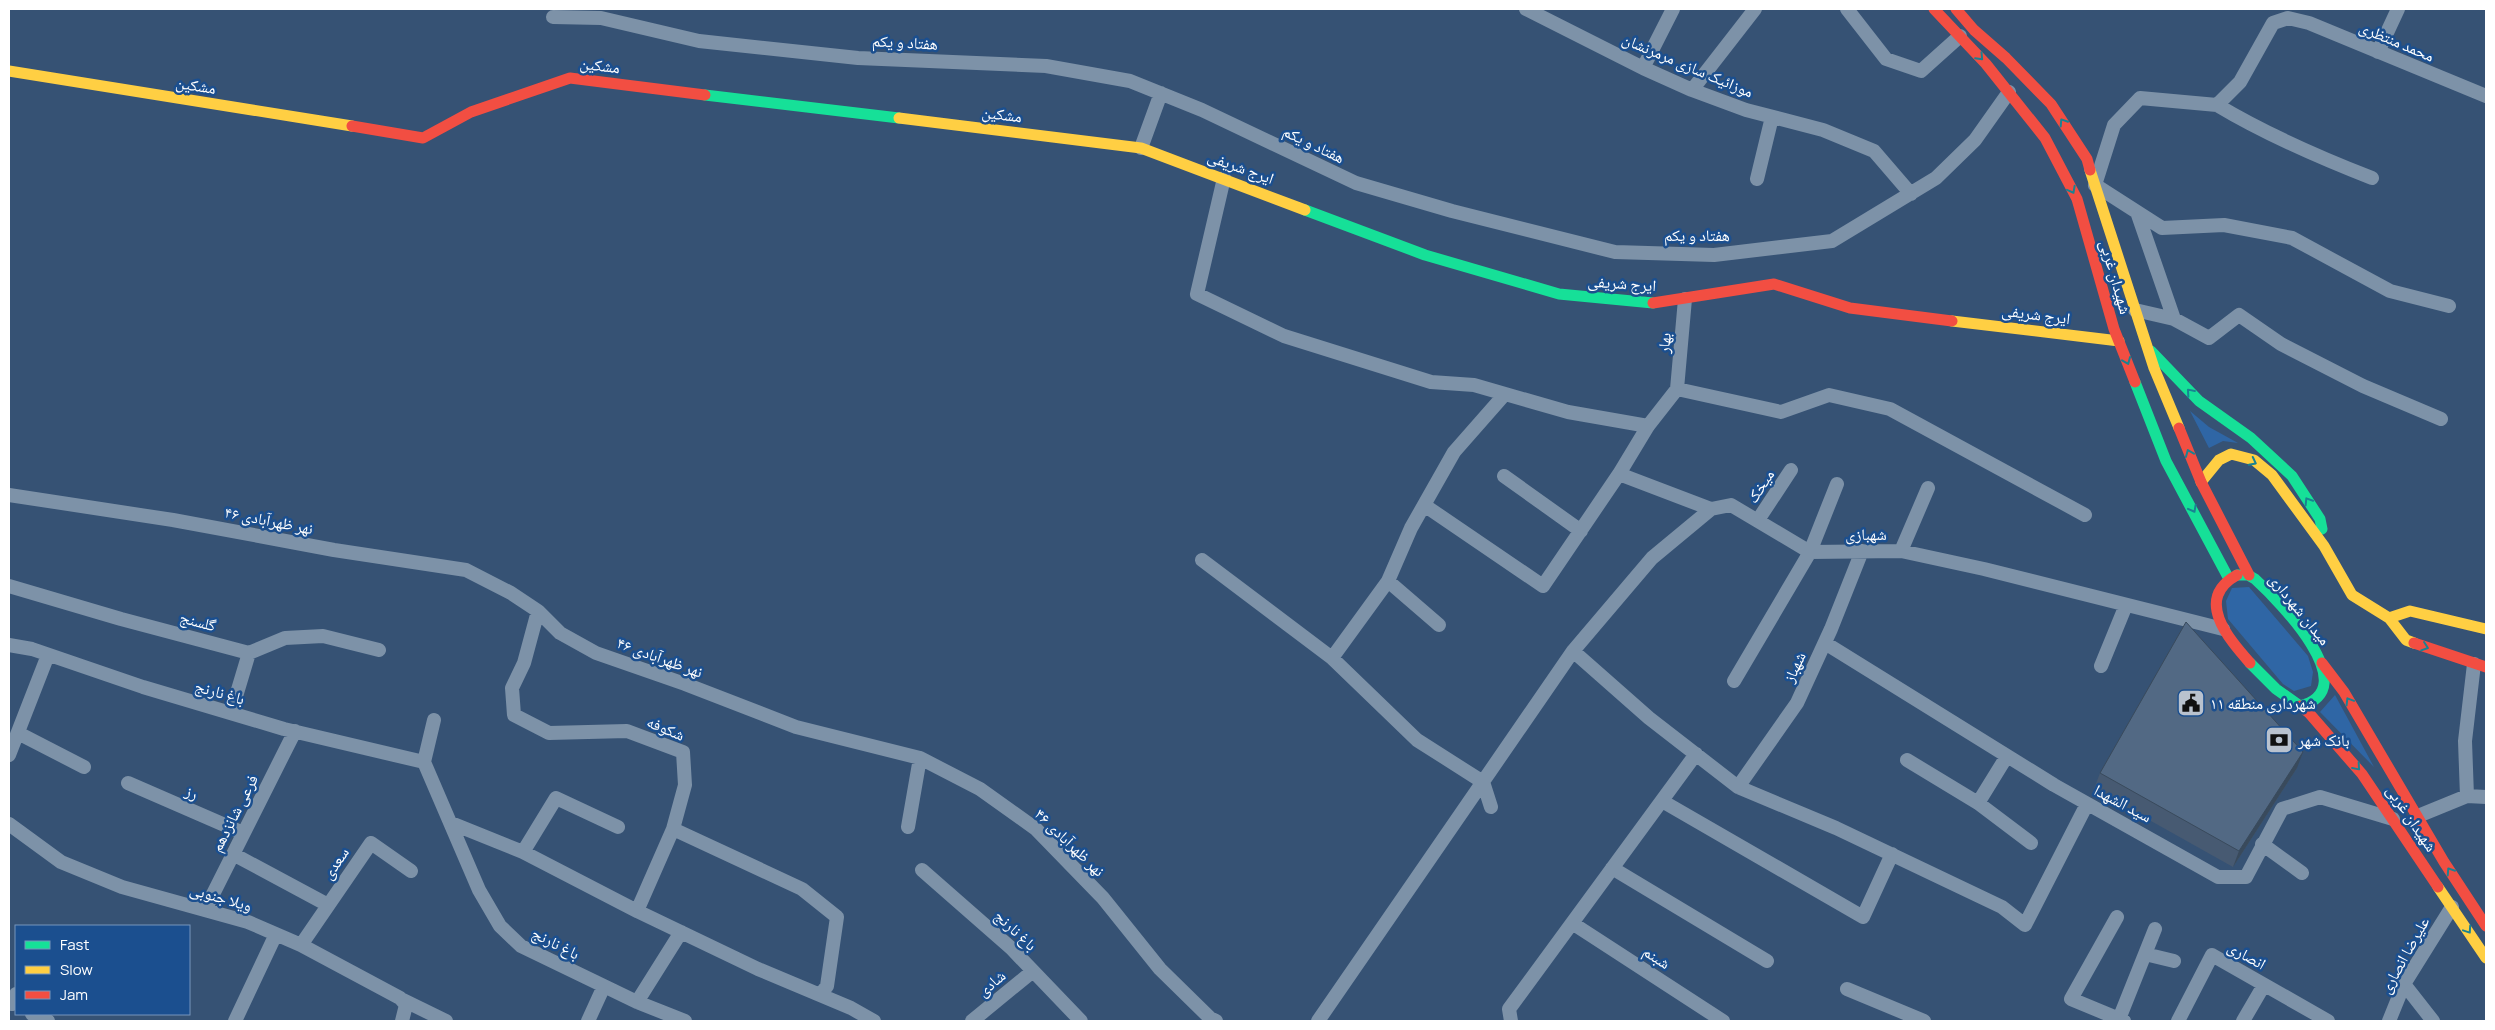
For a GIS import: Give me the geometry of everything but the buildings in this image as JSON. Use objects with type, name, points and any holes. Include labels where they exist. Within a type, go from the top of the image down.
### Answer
[{"type":"street","name":"موزائیک سازی مرمرنشان","points":[[1526,9],[1643,68],[1692,90],[1746,110],[1823,130],[1874,152],[1911,194]]},
{"type":"street","points":[[1643,68],[1673,9]]},
{"type":"street","points":[[1692,90],[1755,9]]},
{"type":"street","points":[[1847,9],[1886,59],[1921,71],[1960,36]]},
{"type":"street","name":"شهیدان غربی","points":[[1934,9],[2009,92],[2045,138],[2077,199],[2119,341],[2166,461],[2229,579]]},
{"type":"street","name":"شهیدان غربی","points":[[1956,9],[1974,30],[2006,58],[2051,104],[2087,159],[2147,346],[2201,482],[2250,575]]},
{"type":"street","points":[[2378,52],[2398,9]]},
{"type":"street","name":"هفتاد و یکم","points":[[553,17],[601,18],[699,41],[858,58],[1046,66],[1130,81],[1202,110],[1356,183],[1452,211],[1616,252],[1714,255],[1832,241],[1936,178],[1975,140],[2009,92]]},
{"type":"street","name":"محمد منتظری","points":[[2217,105],[2240,82],[2273,24],[2288,18],[2309,23],[2486,96]]},
{"type":"street","name":"مشکین","points":[[9,71],[423,138],[472,112],[570,78],[1141,148]]},
{"type":"street","points":[[1141,148],[1161,93]]},
{"type":"street","points":[[2372,178],[2313,155],[2256,128],[2217,105],[2140,98],[2114,125],[2095,185],[2162,228],[2224,225],[2292,238],[2390,291],[2450,306]]},
{"type":"street","points":[[1757,179],[1772,117]]},
{"type":"street","name":"ایرج شریفی","points":[[1141,148],[1425,254],[1559,294],[1655,303],[1774,284],[1850,308],[2119,341]]},
{"type":"street","points":[[1224,178],[1197,294],[1284,336],[1431,382],[1474,385],[1568,412],[1648,426]]},
{"type":"street","points":[[2137,212],[2174,319]]},
{"type":"street","name":"بهار","points":[[1677,389],[1685,299]]},
{"type":"street","points":[[2135,310],[2174,319],[2209,338],[2240,315],[2281,344],[2363,386],[2441,419]]},
{"type":"street","points":[[2147,346],[2199,401],[2251,438],[2292,476],[2320,519],[2324,546]]},
{"type":"street","points":[[1424,505],[1543,586],[1619,474],[1648,426],[1677,389],[1781,412],[1829,395],[1890,409],[2085,515]]},
{"type":"street","points":[[1332,658],[1388,581],[1424,505],[1454,452],[1506,394]]},
{"type":"street","points":[[2201,482],[2219,460],[2231,454],[2254,460],[2272,475],[2324,546],[2352,595],[2388,618],[2406,640],[2480,666],[2465,742],[2467,796]]},
{"type":"street","name":"میخک","points":[[1758,520],[1791,470]]},
{"type":"street","points":[[1619,474],[1712,509]]},
{"type":"street","points":[[1504,476],[1581,531]]},
{"type":"street","points":[[1734,681],[1810,552],[1837,484]]},
{"type":"street","points":[[1901,551],[1928,488]]},
{"type":"street","name":"نهر ظهرآبادی ۴۶","points":[[9,495],[173,520],[334,550],[466,570],[511,593],[538,611],[560,633],[596,653],[685,684],[796,727],[920,758],[980,789],[1036,829],[1103,898],[1160,970],[1210,1018],[1216,1021]]},
{"type":"street","points":[[1318,1021],[1573,651],[1652,558],[1712,509],[1731,505],[1810,552]]},
{"type":"street","name":"شهباز","points":[[1738,787],[1797,703],[1825,643],[1862,551]]},
{"type":"street","name":"شهبازی","points":[[1810,552],[1901,551],[1984,569],[2223,629]]},
{"type":"street","points":[[1202,560],[1332,658],[1417,740],[1483,782],[1490,807]]},
{"type":"street","name":"میدان شهرداری","points":[[2229,579],[2237,575],[2250,575],[2263,586],[2320,660],[2325,682],[2322,694],[2313,702],[2300,706]]},
{"type":"street","points":[[2229,579],[2223,584],[2215,604],[2223,629],[2252,665],[2285,698],[2300,706]]},
{"type":"street","points":[[1388,581],[1439,625]]},
{"type":"street","name":"گلسنج","points":[[9,586],[121,619],[249,653]]},
{"type":"street","points":[[2101,666],[2126,605]]},
{"type":"street","name":"شکوفه","points":[[538,611],[524,663],[512,688],[514,714],[549,733],[627,731],[683,752],[685,785],[673,829]]},
{"type":"street","points":[[2388,618],[2410,611],[2486,629]]},
{"type":"street","points":[[231,713],[249,653],[285,638],[323,636],[357,642],[380,650]]},
{"type":"street","name":"سید الشهدا","points":[[1825,643],[2007,756],[2218,877],[2246,878],[2262,844],[2282,809],[2320,797],[2393,819]]},
{"type":"street","name":"باغ نارنج","points":[[9,645],[48,655],[143,687],[231,713],[295,731],[424,762],[479,890],[500,926],[522,946],[678,1020]]},
{"type":"street","points":[[1573,651],[1649,718],[1738,787],[1836,828],[1892,854],[2002,907],[2026,925],[2088,804]]},
{"type":"street","points":[[9,755],[48,655]]},
{"type":"street","name":"شهیدان غربی","points":[[2320,660],[2344,692],[2486,926]]},
{"type":"street","name":"شهیدان غربی","points":[[2300,706],[2362,774],[2486,958]]},
{"type":"street","points":[[424,762],[434,720]]},
{"type":"street","name":"فرعی شانزدهم","points":[[204,910],[295,731]]},
{"type":"street","points":[[18,733],[84,767]]},
{"type":"street","points":[[1511,1021],[1509,1009],[1696,754]]},
{"type":"street","points":[[1978,803],[2007,756]]},
{"type":"street","points":[[908,827],[920,758]]},
{"type":"street","points":[[1907,760],[1978,803],[2031,843]]},
{"type":"street","name":"رز","points":[[128,783],[243,833]]},
{"type":"street","points":[[2418,816],[2467,796],[2486,797]]},
{"type":"street","points":[[523,852],[556,798],[618,827]]},
{"type":"street","points":[[1662,801],[1863,918],[1892,854]]},
{"type":"street","points":[[450,823],[523,852],[637,911],[874,1021]]},
{"type":"street","name":"ویلا جنوبی","points":[[9,824],[61,862],[122,887],[248,922],[301,945],[446,1021]]},
{"type":"street","points":[[637,911],[673,829],[802,889],[837,917],[828,986],[820,995]]},
{"type":"street","name":"سعدی","points":[[301,945],[370,843],[411,871]]},
{"type":"street","points":[[2262,844],[2302,872]]},
{"type":"street","points":[[232,854],[328,905]]},
{"type":"street","points":[[1612,868],[1767,961]]},
{"type":"street","name":"باغ نارنج","points":[[922,870],[1011,948],[1081,1021]]},
{"type":"street","name":"علیرضا انصاری","points":[[2389,1021],[2404,984],[2452,907]]},
{"type":"street","points":[[2117,917],[2071,999],[2122,1020],[2155,929]]},
{"type":"street","name":"شبنم","points":[[1572,923],[1723,1021]]},
{"type":"street","points":[[637,1002],[681,932]]},
{"type":"street","points":[[235,1021],[276,934]]},
{"type":"street","points":[[2146,954],[2174,961]]},
{"type":"street","name":"انصاری","points":[[2178,1021],[2212,955],[2264,985],[2305,1015],[2328,1021]]},
{"type":"street","name":"شادی","points":[[972,1021],[1033,971]]},
{"type":"street","points":[[2404,984],[2433,1021]]},
{"type":"street","points":[[2243,1021],[2264,985]]},
{"type":"street","points":[[588,1021],[604,986]]},
{"type":"street","points":[[1847,989],[1924,1021]]},
{"type":"street","points":[[400,998],[406,1005],[402,1021]]},
{"type":"street","points":[[34,1015],[48,1021]]},
{"type":"shaded area","points":[[2190,411],[2209,427],[2238,443],[2223,441],[2209,448]]},
{"type":"shaded area","points":[[2249,587],[2308,656],[2313,672],[2311,686],[2294,691],[2283,684],[2228,619],[2226,601],[2232,588]]},
{"type":"shaded area","points":[[2335,695],[2374,767],[2320,712]]},
{"type":"traffic: fast","points":[[705,95],[899,118]]},
{"type":"traffic: fast","points":[[1305,210],[1425,255],[1559,294],[1653,303]]},
{"type":"traffic: fast","points":[[2151,351],[2199,401],[2251,438],[2292,476],[2320,519],[2322,529]]},
{"type":"traffic: fast","points":[[2135,382],[2166,461],[2229,579]]},
{"type":"traffic: fast","points":[[2237,575],[2248,575],[2255,579],[2297,624],[2311,644],[2321,664],[2324,682],[2318,697],[2300,706],[2276,689],[2250,663]]},
{"type":"traffic: slow","points":[[9,71],[352,126]]},
{"type":"traffic: slow","points":[[899,118],[1141,148],[1305,210]]},
{"type":"traffic: slow","points":[[2090,170],[2154,368],[2179,428]]},
{"type":"traffic: slow","points":[[1952,321],[2119,341]]},
{"type":"traffic: slow","points":[[2201,482],[2219,460],[2231,454],[2254,460],[2272,475],[2324,546],[2352,595],[2389,618],[2406,640],[2414,643]]},
{"type":"traffic: slow","points":[[2389,618],[2410,611],[2486,629]]},
{"type":"traffic: slow","points":[[2438,887],[2486,958]]},
{"type":"traffic: jam","points":[[1934,9],[1986,64],[2045,138],[2077,199],[2114,329],[2135,382]]},
{"type":"traffic: jam","points":[[1956,9],[1974,30],[2006,58],[2051,104],[2087,159],[2090,170]]},
{"type":"traffic: jam","points":[[352,126],[423,138],[471,112],[570,78],[705,95]]},
{"type":"traffic: jam","points":[[1653,303],[1774,284],[1850,308],[1952,321]]},
{"type":"traffic: jam","points":[[2179,428],[2201,482],[2249,575]]},
{"type":"traffic: jam","points":[[2237,575],[2224,585],[2218,595],[2216,607],[2219,619],[2225,630],[2250,663]]},
{"type":"traffic: jam","points":[[2414,643],[2486,667]]},
{"type":"traffic: jam","points":[[2322,663],[2344,692],[2444,862],[2486,926]]},
{"type":"traffic: jam","points":[[2300,706],[2309,713],[2362,774],[2438,887]]},
{"type":"place","name":"شهرداری منطقه ۱۱","points":[[2191,703]]},
{"type":"place","name":"بانک شهر","points":[[2279,740]]}]
